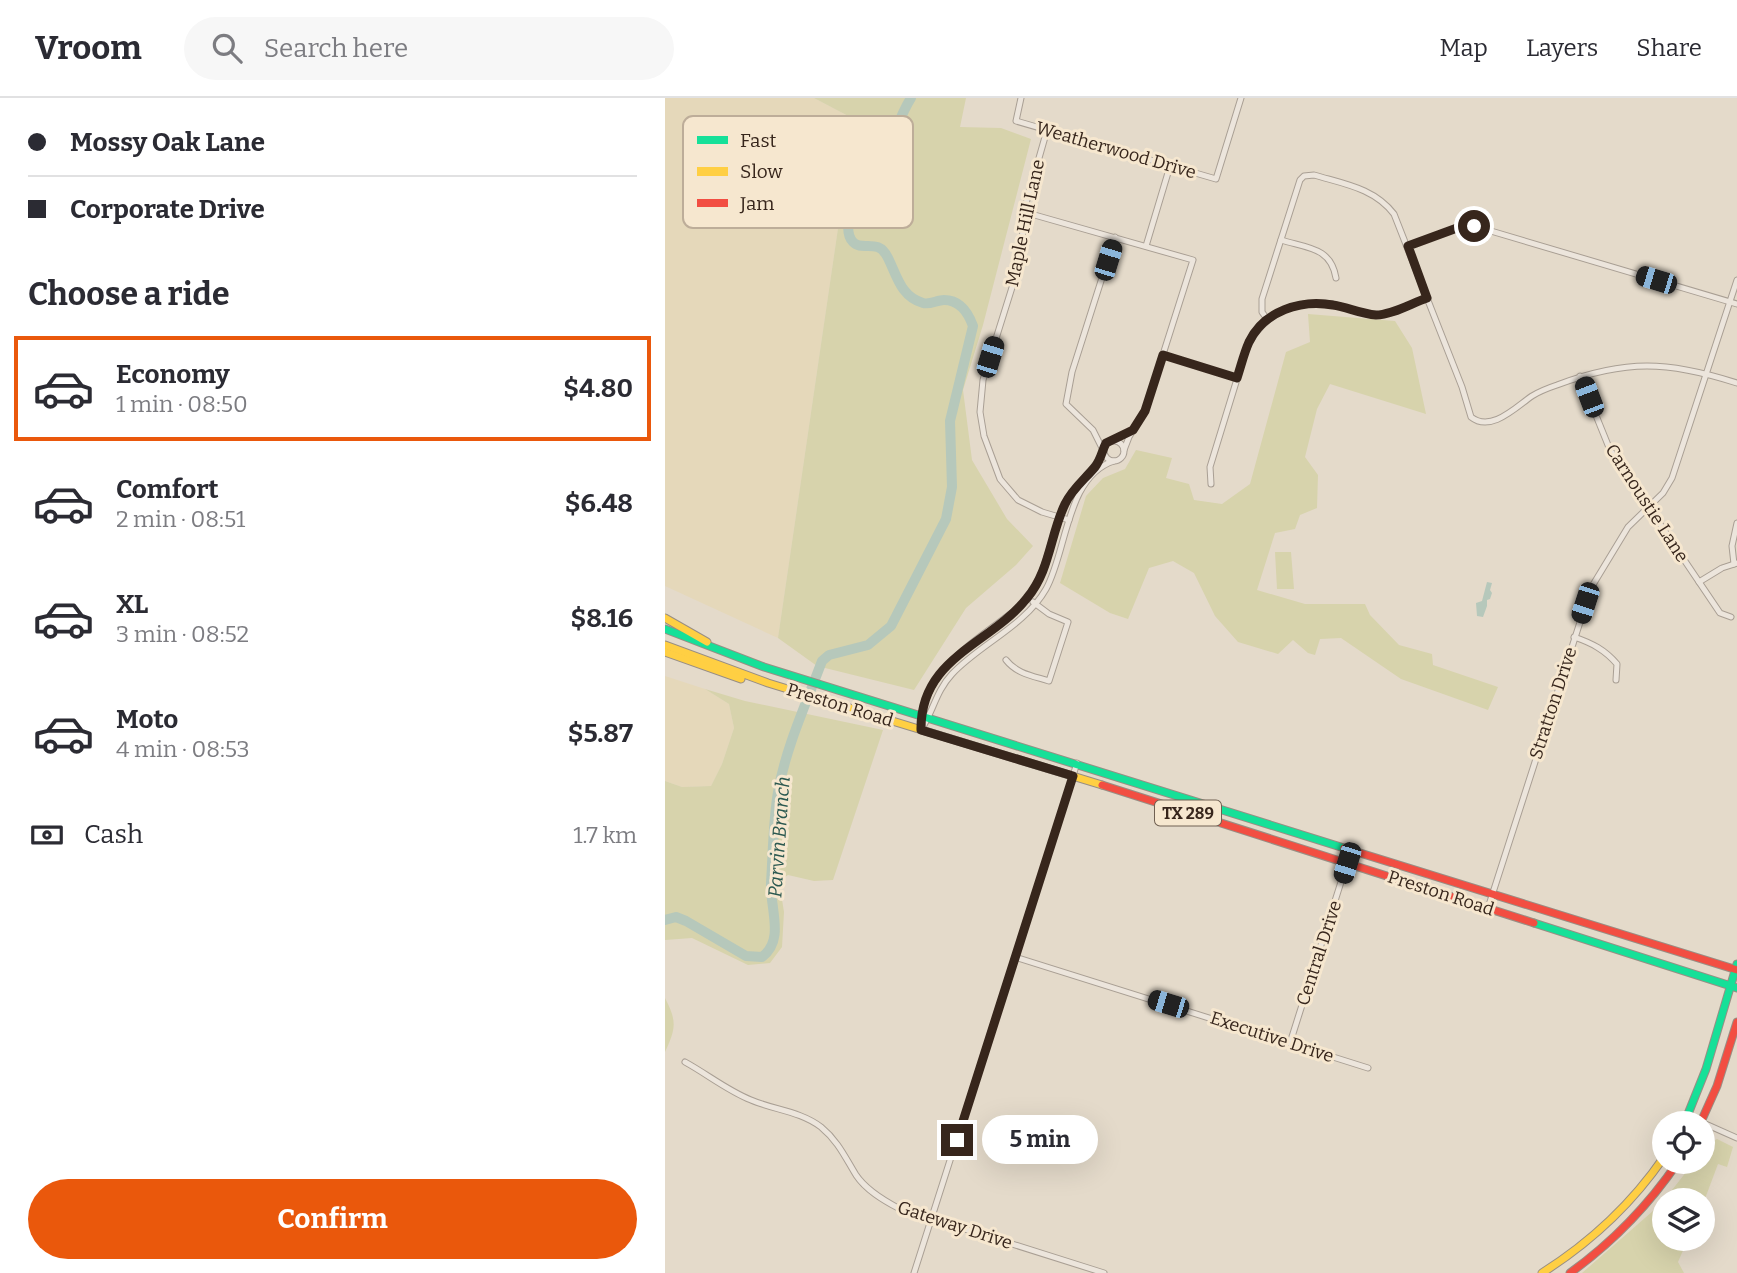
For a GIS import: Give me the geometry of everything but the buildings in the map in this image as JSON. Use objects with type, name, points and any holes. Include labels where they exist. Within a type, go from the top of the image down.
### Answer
[{"type":"main road","points":[[665,618],[721,649],[764,667]]},
{"type":"main road","name":"Preston Road","points":[[665,629],[764,667],[1736,968]]},
{"type":"main road","name":"Preston Road","points":[[665,645],[768,683],[1073,776],[1734,987]]},
{"type":"main road","points":[[665,652],[726,675],[768,683]]},
{"type":"main road","points":[[1252,833],[1257,820]]},
{"type":"main road","points":[[1347,863],[1360,852]]},
{"type":"main road","points":[[1690,1111],[1734,987],[1736,968]]},
{"type":"main road","points":[[1706,1111],[1737,1022]]},
{"type":"main road","points":[[1542,1273],[1579,1249],[1608,1224],[1652,1173]]},
{"type":"main road","points":[[1570,1273],[1627,1226],[1670,1174]]},
{"type":"street","name":"Weatherwood Drive","points":[[1021,98],[1016,121],[1216,179],[1240,98]]},
{"type":"street","name":"Maple Hill Lane","points":[[1048,130],[1024,212],[1020,262],[983,380],[980,412],[984,436],[1000,480],[1018,500],[1042,512],[1069,520]]},
{"type":"street","points":[[1146,246],[1170,166]]},
{"type":"street","points":[[1267,319],[1262,312],[1262,299],[1300,180],[1304,176],[1314,175],[1361,189],[1380,198],[1394,214],[1462,387],[1471,417],[1479,421],[1501,418],[1541,391],[1580,376],[1614,368],[1650,365],[1679,367],[1737,383]]},
{"type":"street","points":[[925,717],[950,676],[1035,604],[1043,593],[1053,572],[1077,499],[1088,481],[1102,466],[1121,458],[1145,411],[1193,260],[1024,212]]},
{"type":"street","points":[[1408,246],[1457,228],[1474,226],[1737,304]]},
{"type":"street","points":[[1115,237],[1072,372],[1066,404],[1093,430],[1121,443],[1124,450]]},
{"type":"street","points":[[1281,240],[1327,256],[1334,267],[1336,278]]},
{"type":"street","name":"Stratton Drive","points":[[1488,908],[1588,595],[1628,527],[1663,493],[1672,478],[1737,280]]},
{"type":"street","points":[[1211,484],[1210,467],[1249,341],[1267,319],[1295,306],[1317,303],[1377,315],[1427,298]]},
{"type":"street","points":[[1163,355],[1237,378]]},
{"type":"street","name":"Carnoustie Lane","points":[[1580,376],[1607,445],[1720,613],[1731,617]]},
{"type":"street","points":[[1093,430],[1107,459],[1114,461]]},
{"type":"street","points":[[921,730],[932,684],[945,667],[1028,598],[1042,573],[1055,531],[1072,492],[1096,465],[1106,443],[1132,432]]},
{"type":"street","points":[[1699,582],[1716,571],[1736,564],[1733,540],[1737,523]]},
{"type":"street","points":[[1006,660],[1020,672],[1049,681],[1068,622],[1028,598]]},
{"type":"street","points":[[1574,637],[1595,645],[1612,658],[1618,670],[1616,680]]},
{"type":"street","points":[[914,1273],[1077,763]]},
{"type":"street","name":"Central Drive","points":[[1290,1043],[1347,863]]},
{"type":"street","name":"Executive Drive","points":[[1015,957],[1368,1068]]},
{"type":"street","name":"Gateway Drive","points":[[685,1062],[751,1100],[795,1113],[815,1123],[834,1139],[857,1176],[880,1199],[898,1208],[1104,1273]]},
{"type":"street","points":[[1715,1129],[1737,1138]]},
{"type":"shaded area","points":[[665,98],[814,98],[848,116],[683,116],[683,228],[838,228],[778,638],[665,586]]},
{"type":"shaded area","points":[[814,98],[966,98],[960,127],[1001,128],[1031,139],[983,325],[963,390],[972,460],[1007,519],[1033,546],[1016,565],[966,608],[914,690],[817,666],[778,638],[838,228],[913,228],[913,116],[848,116]]},
{"type":"shaded area","points":[[1308,314],[1395,321],[1412,348],[1426,414],[1330,384],[1317,409],[1305,457],[1318,475],[1317,508],[1300,515],[1295,529],[1275,533],[1257,590],[1305,604],[1365,604],[1370,615],[1399,645],[1432,654],[1433,665],[1498,687],[1488,710],[1401,679],[1341,638],[1320,639],[1315,655],[1308,653],[1293,640],[1278,654],[1238,642],[1215,616],[1194,573],[1173,561],[1149,568],[1128,619],[1110,613],[1060,583],[1086,496],[1103,478],[1125,469],[1136,450],[1172,458],[1166,478],[1189,484],[1194,500],[1222,504],[1250,484],[1286,352],[1310,342]]},
{"type":"shaded area","points":[[1275,552],[1291,552],[1294,589],[1277,589]]},
{"type":"shaded area","points":[[1487,582],[1492,583],[1492,593],[1487,600],[1483,617],[1477,616],[1476,603],[1482,601]]},
{"type":"shaded area","points":[[665,676],[705,689],[729,704],[734,728],[722,764],[711,786],[682,787],[665,781]]},
{"type":"shaded area","points":[[705,689],[745,701],[883,730],[833,880],[814,881],[788,875],[779,881],[784,912],[782,947],[770,963],[748,965],[692,938],[665,940],[665,781],[682,787],[711,786],[722,764],[734,728],[729,704]]},
{"type":"shaded area","points":[[665,998],[674,1025],[665,1052]]},
{"type":"shaded area","points":[[1717,1139],[1733,1147],[1727,1167],[1718,1164],[1715,1172]]},
{"type":"shaded area","points":[[1685,1174],[1714,1174],[1709,1188],[1673,1188]]},
{"type":"shaded area","points":[[1652,1212],[1652,1251],[1683,1251],[1678,1262],[1684,1273],[1582,1273]]},
{"type":"waterway","name":"Parvin Branch","points":[[902,116],[911,98]]},
{"type":"waterway","name":"Parvin Branch","points":[[665,920],[676,917],[686,921],[746,956],[762,957],[769,950],[775,933],[771,883],[778,792],[791,742],[822,661],[829,655],[868,645],[891,626],[946,519],[952,487],[950,421],[973,326],[966,312],[955,302],[944,300],[926,303],[910,296],[901,285],[884,252],[875,246],[857,245],[853,242],[849,228]]},
{"type":"traffic: fast","points":[[665,629],[764,667],[1344,848]]},
{"type":"traffic: fast","points":[[1534,923],[1737,988]]},
{"type":"traffic: fast","points":[[1689,1111],[1706,1069],[1737,964]]},
{"type":"traffic: slow","points":[[665,618],[707,642]]},
{"type":"traffic: slow","points":[[665,645],[768,683],[1102,785]]},
{"type":"traffic: slow","points":[[665,652],[741,679]]},
{"type":"traffic: slow","points":[[1542,1273],[1577,1249],[1609,1221],[1652,1173]]},
{"type":"traffic: jam","points":[[1102,785],[1534,923]]},
{"type":"traffic: jam","points":[[1344,848],[1737,970]]},
{"type":"traffic: jam","points":[[1706,1111],[1717,1086],[1737,1022]]},
{"type":"traffic: jam","points":[[1570,1273],[1601,1249],[1629,1222],[1669,1174]]},
{"type":"route","points":[[957,1140],[1073,776],[921,730],[921,716],[932,684],[940,672],[1023,604],[1034,590],[1068,497],[1096,465],[1106,443],[1132,432],[1145,411],[1163,355],[1237,378],[1249,341],[1267,319],[1280,312],[1295,306],[1317,303],[1333,304],[1377,315],[1427,298],[1408,246],[1457,228],[1474,226]]}]
